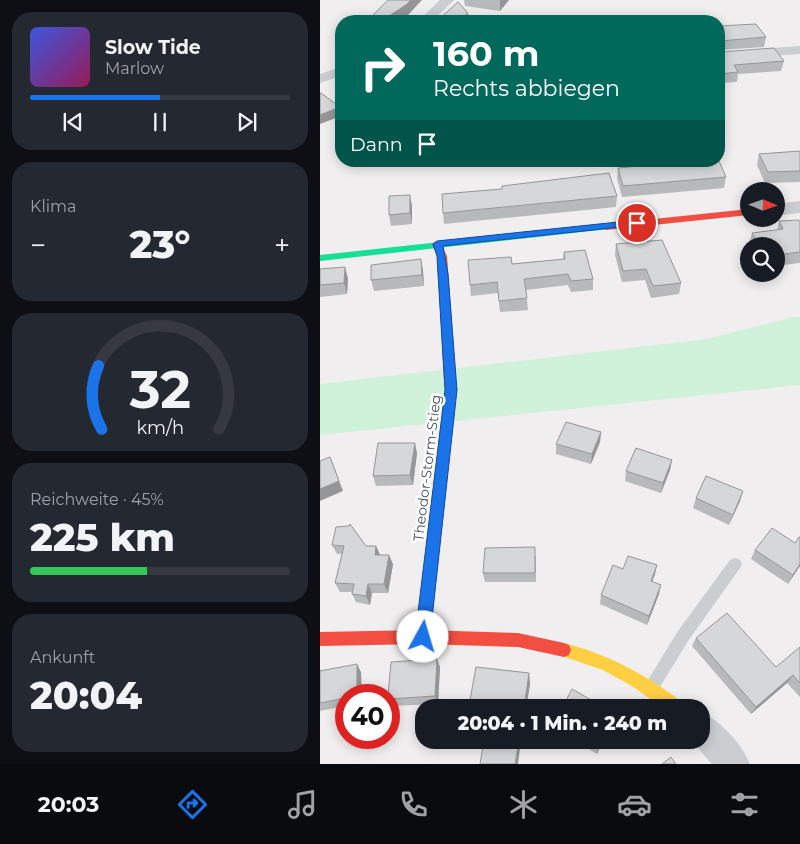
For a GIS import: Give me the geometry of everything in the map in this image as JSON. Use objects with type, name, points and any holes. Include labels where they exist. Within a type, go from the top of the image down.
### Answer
[{"type":"street","points":[[431,15],[448,0]]},
{"type":"street","points":[[725,56],[800,50]]},
{"type":"street","points":[[320,79],[335,73]]},
{"type":"street","points":[[785,209],[800,207]]},
{"type":"street","points":[[320,258],[740,213]]},
{"type":"street","name":"Theodor-Storm-Stieg","points":[[423,637],[451,390],[442,256],[437,244]]},
{"type":"street","points":[[320,639],[423,637],[518,640],[585,654],[652,689],[665,699]]},
{"type":"street","points":[[710,738],[734,764]]},
{"type":"lane","points":[[652,689],[683,636],[735,564]]},
{"type":"green space","points":[[793,317],[800,317],[800,385],[320,435],[320,384],[707,339]]},
{"type":"building","points":[[388,0],[411,0],[390,15],[373,15]]},
{"type":"building","points":[[458,2],[468,13],[466,15],[444,15]]},
{"type":"building","points":[[756,24],[766,37],[725,41],[725,26]]},
{"type":"building","points":[[774,48],[784,61],[734,65],[738,72],[725,73],[725,52]]},
{"type":"building","points":[[321,93],[335,103],[335,109],[320,115]]},
{"type":"building","points":[[800,151],[800,171],[768,172],[759,154]]},
{"type":"building","points":[[722,167],[726,177],[623,186],[618,168]]},
{"type":"building","points":[[609,173],[617,196],[443,213],[442,194],[502,189],[502,186]]},
{"type":"building","points":[[410,195],[410,213],[389,215],[389,196]]},
{"type":"building","points":[[799,220],[800,222],[800,252],[785,254],[785,237],[754,237],[752,233],[783,229],[785,228],[785,221]]},
{"type":"building","points":[[662,240],[681,283],[653,286],[646,269],[623,271],[616,244]]},
{"type":"building","points":[[585,250],[593,279],[571,281],[568,274],[524,279],[527,298],[499,301],[497,282],[470,285],[468,260],[511,257],[512,264],[565,259],[564,252]]},
{"type":"building","points":[[421,259],[422,275],[371,280],[371,265]]},
{"type":"building","points":[[345,267],[344,283],[320,285],[320,269]]},
{"type":"building","points":[[566,422],[601,432],[592,454],[556,444]]},
{"type":"building","points":[[378,443],[415,443],[410,475],[373,476]]},
{"type":"building","points":[[636,448],[672,460],[663,483],[626,471]]},
{"type":"building","points":[[330,457],[339,481],[320,489],[320,461]]},
{"type":"building","points":[[706,476],[743,491],[733,515],[696,498]]},
{"type":"building","points":[[350,524],[366,546],[376,546],[375,555],[389,555],[384,584],[368,584],[366,596],[352,594],[354,584],[335,583],[344,546],[332,545],[336,527],[349,526]]},
{"type":"building","points":[[772,528],[795,543],[800,537],[800,564],[793,575],[755,550]]},
{"type":"building","points":[[535,547],[535,573],[483,573],[485,548]]},
{"type":"building","points":[[628,556],[657,565],[651,581],[661,585],[649,616],[601,595],[613,565],[623,569]]},
{"type":"building","points":[[727,613],[776,667],[800,647],[800,683],[793,675],[756,707],[696,638]]},
{"type":"building","points":[[437,659],[435,696],[400,698],[400,684],[389,684],[391,662]]},
{"type":"building","points":[[357,664],[357,684],[335,684],[335,700],[320,703],[320,671]]},
{"type":"building","points":[[476,667],[529,673],[525,699],[470,699]]},
{"type":"building","points":[[572,689],[589,699],[567,699]]},
{"type":"building","points":[[482,749],[518,749],[515,764],[480,764]]},
{"type":"building","points":[[671,757],[676,764],[662,764]]},
{"type":"traffic: fast","points":[[320,258],[606,227]]},
{"type":"traffic: slow","points":[[423,637],[451,390],[450,379]]},
{"type":"traffic: slow","points":[[564,650],[609,665],[637,680],[664,699]]},
{"type":"traffic: jam","points":[[606,227],[740,213]]},
{"type":"traffic: jam","points":[[437,244],[442,256],[450,379]]},
{"type":"traffic: jam","points":[[320,639],[423,637],[518,640],[564,650]]},
{"type":"route","points":[[423,637],[451,390],[442,256],[437,244],[637,223]]}]
